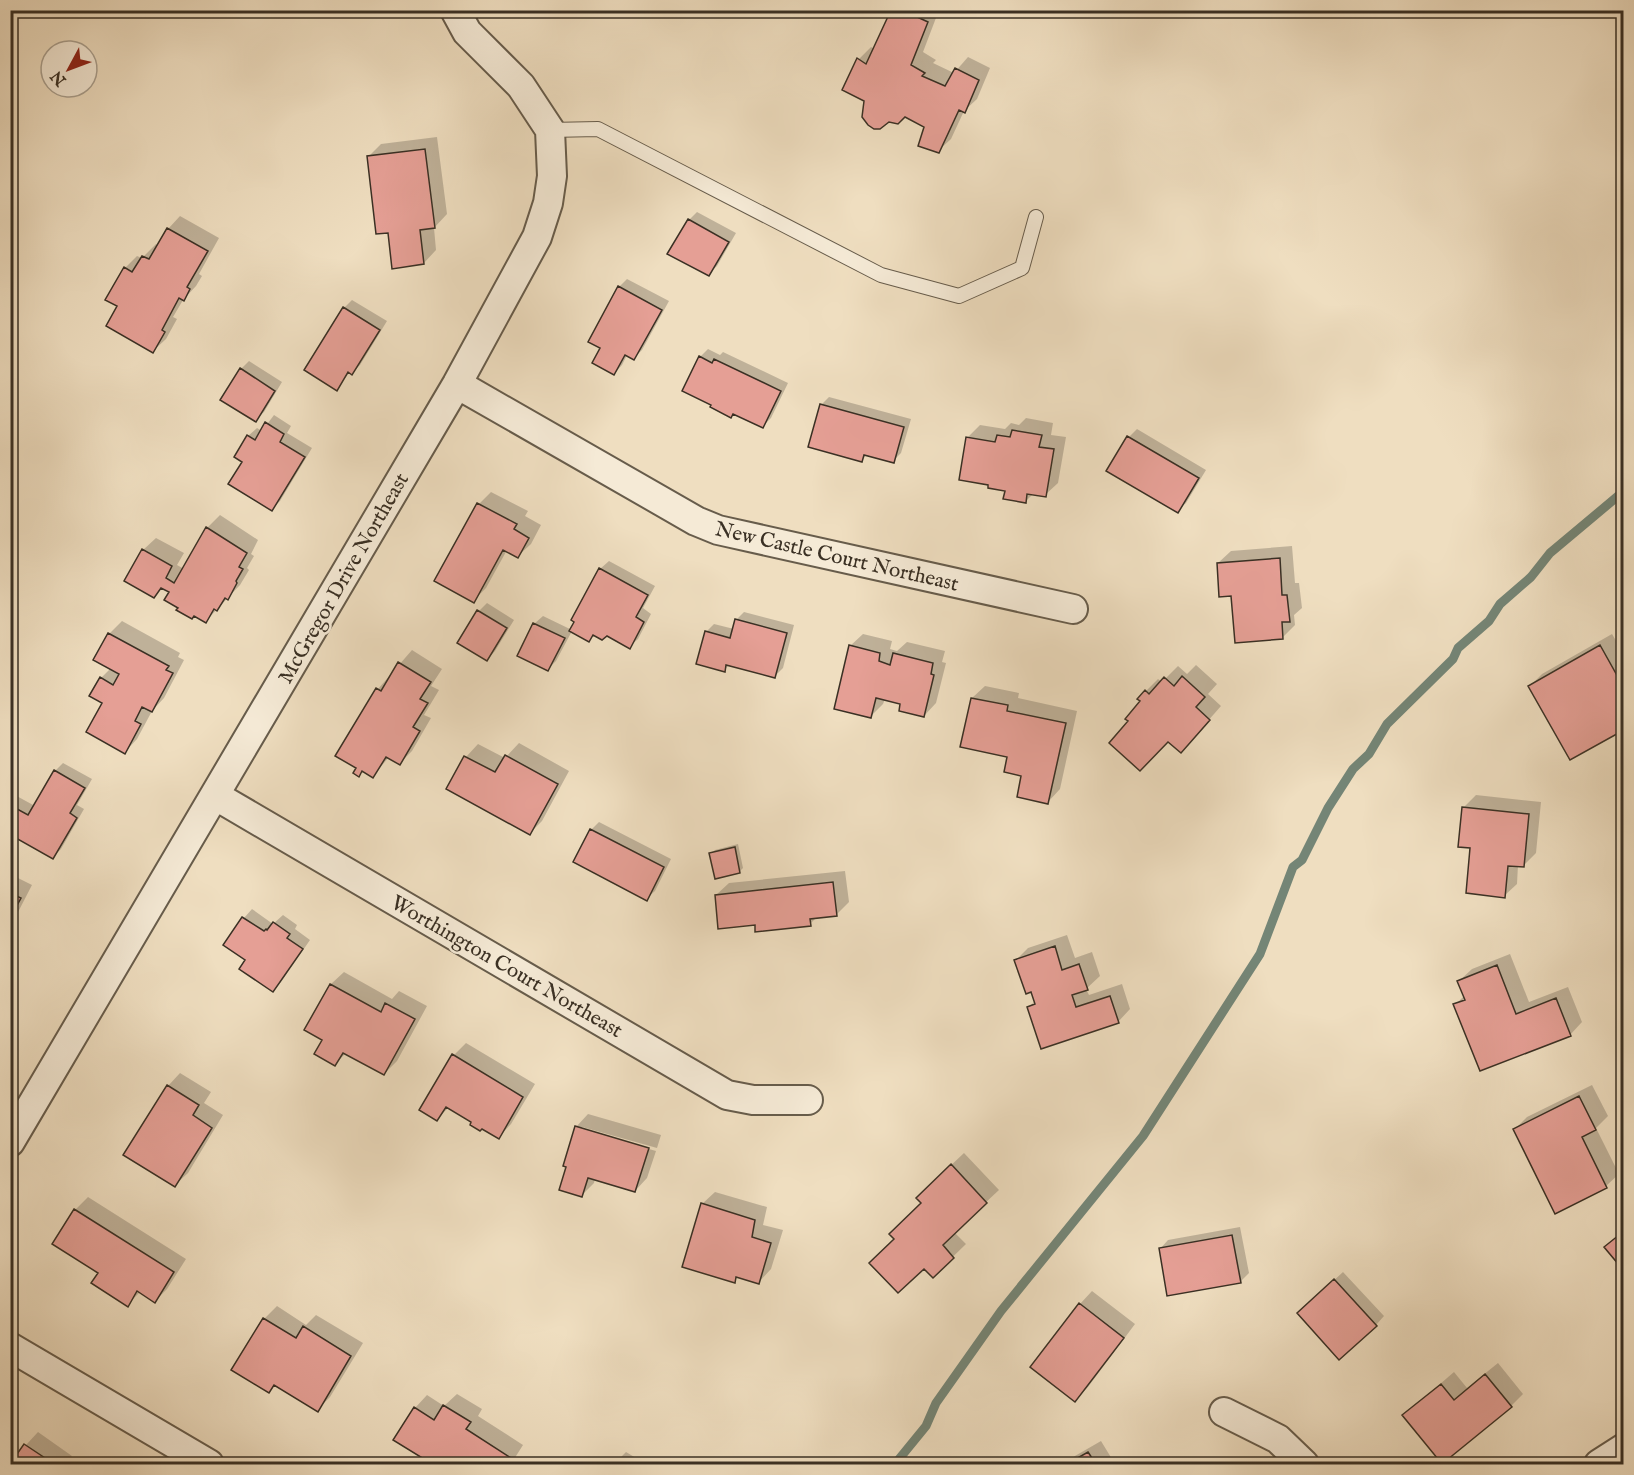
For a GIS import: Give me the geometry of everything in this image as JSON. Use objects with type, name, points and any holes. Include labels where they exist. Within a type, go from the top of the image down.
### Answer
[{"type":"street","points":[[455,10],[467,32],[521,86],[550,130]]},
{"type":"street","name":"McGregor Drive Northeast","points":[[10,1142],[457,384],[537,237],[548,203],[552,176],[550,130]]},
{"type":"street","name":"New Castle Court Northeast","points":[[457,384],[696,521],[718,530],[1073,609]]},
{"type":"street","name":"Worthington Court Northeast","points":[[216,796],[727,1095],[753,1100],[808,1100]]},
{"type":"street","points":[[10,1347],[209,1464]]},
{"type":"street","points":[[1224,1412],[1278,1439],[1304,1464]]},
{"type":"street","points":[[1599,1464],[1623,1448]]},
{"type":"lane","points":[[550,130],[598,129],[881,275],[959,296],[1022,268],[1036,217]]},
{"type":"building","points":[[891,10],[902,10],[928,22],[911,65],[925,73],[922,76],[945,86],[955,68],[979,80],[965,113],[959,110],[939,153],[918,146],[924,127],[905,117],[898,124],[889,122],[880,129],[874,129],[862,117],[864,101],[842,90],[857,58],[866,64]]},
{"type":"building","points":[[425,149],[435,228],[420,230],[424,264],[392,269],[388,233],[376,234],[367,156]]},
{"type":"building","points":[[688,219],[729,242],[709,276],[667,254]]},
{"type":"building","points":[[167,228],[208,251],[187,287],[190,289],[184,301],[179,298],[162,330],[165,332],[153,353],[106,326],[117,306],[105,300],[124,267],[132,272],[142,256],[149,259]]},
{"type":"building","points":[[618,286],[662,310],[634,360],[625,355],[614,375],[592,363],[600,348],[588,342]]},
{"type":"building","points":[[343,307],[380,330],[352,375],[348,372],[337,391],[304,370]]},
{"type":"building","points":[[699,356],[712,363],[714,359],[781,391],[763,428],[733,414],[731,418],[682,391]]},
{"type":"building","points":[[240,368],[275,391],[256,422],[220,400]]},
{"type":"building","points":[[820,404],[904,427],[894,463],[864,455],[862,462],[808,447]]},
{"type":"building","points":[[265,422],[284,434],[280,442],[305,457],[272,511],[228,484],[242,462],[234,457],[247,435],[255,440]]},
{"type":"building","points":[[1012,430],[1042,435],[1039,447],[1054,449],[1046,497],[1027,494],[1026,503],[1003,499],[1005,491],[988,488],[988,485],[959,480],[966,437],[995,442],[997,435],[1010,437]]},
{"type":"building","points":[[1127,436],[1199,478],[1178,513],[1106,471]]},
{"type":"building","points":[[477,503],[517,524],[514,529],[529,538],[518,558],[503,550],[474,603],[434,581]]},
{"type":"building","points":[[206,527],[247,553],[239,567],[243,569],[228,600],[225,598],[217,611],[214,609],[206,623],[194,616],[192,619],[164,600],[169,592],[161,588],[154,598],[124,581],[142,549],[172,566],[166,578],[174,583]]},
{"type":"building","points":[[1280,558],[1282,595],[1287,595],[1290,622],[1282,622],[1283,639],[1235,643],[1231,596],[1219,597],[1217,563]]},
{"type":"building","points":[[599,568],[648,595],[636,617],[644,622],[630,649],[607,636],[602,640],[593,635],[589,642],[569,631],[574,622],[571,620]]},
{"type":"building","points":[[477,610],[507,628],[487,661],[457,643]]},
{"type":"building","points":[[735,619],[787,633],[775,678],[726,665],[725,672],[696,664],[705,631],[730,638]]},
{"type":"building","points":[[533,623],[565,638],[548,671],[517,656]]},
{"type":"building","points":[[108,633],[169,666],[166,670],[173,673],[152,712],[142,707],[135,721],[141,724],[125,754],[86,732],[102,703],[89,696],[100,677],[113,685],[119,674],[93,660]]},
{"type":"building","points":[[849,645],[880,653],[879,661],[890,665],[893,653],[933,663],[931,674],[934,675],[924,717],[899,711],[900,704],[876,698],[871,718],[834,709]]},
{"type":"building","points":[[1600,645],[1624,688],[1624,730],[1570,760],[1528,686]]},
{"type":"building","points":[[398,662],[431,682],[420,699],[428,703],[413,727],[420,731],[400,765],[386,757],[373,778],[362,771],[359,777],[353,773],[356,768],[335,756],[376,688],[381,691]]},
{"type":"building","points":[[1182,676],[1205,697],[1196,707],[1210,720],[1181,753],[1168,742],[1140,771],[1109,743],[1128,721],[1125,719],[1140,701],[1137,699],[1145,690],[1149,694],[1164,677],[1174,686]]},
{"type":"building","points":[[971,698],[1008,705],[1007,711],[1066,723],[1048,804],[1017,797],[1021,776],[1004,772],[1007,757],[960,747]]},
{"type":"building","points":[[505,755],[558,784],[530,835],[446,789],[464,756],[495,772]]},
{"type":"building","points":[[54,770],[85,788],[70,813],[77,818],[53,859],[14,837],[16,833],[10,829],[10,805],[28,815]]},
{"type":"building","points":[[1462,807],[1529,814],[1524,867],[1508,866],[1505,898],[1466,893],[1470,848],[1458,847]]},
{"type":"building","points":[[590,829],[664,867],[647,901],[573,862]]},
{"type":"building","points":[[735,847],[740,873],[715,879],[709,853]]},
{"type":"building","points":[[833,882],[837,916],[810,919],[811,926],[755,932],[755,925],[718,929],[715,895]]},
{"type":"building","points":[[10,893],[21,898],[10,918]]},
{"type":"building","points":[[242,917],[264,931],[273,922],[290,934],[287,938],[303,949],[273,992],[239,969],[245,960],[223,945]]},
{"type":"building","points":[[1055,946],[1062,970],[1079,964],[1088,990],[1072,995],[1076,1007],[1110,996],[1119,1023],[1041,1049],[1027,1007],[1035,1004],[1031,992],[1026,994],[1014,960]]},
{"type":"building","points":[[1497,965],[1516,1014],[1556,998],[1571,1036],[1480,1071],[1453,1004],[1465,1000],[1457,981]]},
{"type":"building","points":[[330,984],[381,1012],[385,1003],[415,1019],[384,1075],[343,1053],[335,1066],[314,1054],[322,1040],[304,1030]]},
{"type":"building","points":[[452,1054],[523,1097],[499,1139],[470,1125],[471,1122],[446,1107],[437,1121],[419,1110]]},
{"type":"building","points":[[167,1085],[199,1105],[193,1115],[212,1128],[175,1187],[123,1155]]},
{"type":"building","points":[[1579,1096],[1596,1130],[1582,1137],[1607,1188],[1555,1214],[1513,1129]]},
{"type":"building","points":[[575,1126],[649,1148],[635,1192],[588,1178],[582,1197],[559,1190],[566,1167],[563,1166]]},
{"type":"building","points":[[951,1164],[987,1203],[943,1245],[954,1258],[933,1278],[924,1269],[898,1293],[869,1263],[894,1239],[889,1234],[921,1203],[916,1198]]},
{"type":"building","points":[[701,1203],[755,1220],[752,1237],[771,1243],[759,1284],[736,1277],[735,1283],[682,1267]]},
{"type":"building","points":[[74,1209],[174,1272],[155,1303],[137,1291],[128,1307],[91,1283],[98,1273],[52,1244]]},
{"type":"building","points":[[1624,1231],[1624,1271],[1604,1247]]},
{"type":"building","points":[[1232,1235],[1241,1283],[1167,1296],[1159,1248]]},
{"type":"building","points":[[1334,1279],[1377,1326],[1339,1360],[1297,1313]]},
{"type":"building","points":[[1079,1303],[1124,1338],[1075,1402],[1030,1367]]},
{"type":"building","points":[[263,1318],[296,1338],[303,1326],[351,1356],[318,1412],[274,1385],[269,1393],[231,1370]]},
{"type":"building","points":[[1485,1374],[1512,1407],[1442,1464],[1402,1415],[1441,1384],[1454,1400]]},
{"type":"building","points":[[443,1405],[471,1422],[466,1429],[511,1458],[507,1464],[432,1464],[393,1440],[414,1407],[434,1420]]},
{"type":"building","points":[[24,1444],[54,1464],[10,1464]]},
{"type":"building","points":[[1088,1452],[1096,1464],[1067,1464]]},
{"type":"waterway","points":[[895,1464],[926,1426],[936,1403],[1001,1311],[1143,1136],[1260,954],[1293,867],[1302,860],[1328,808],[1353,769],[1369,754],[1387,724],[1453,659],[1458,648],[1489,621],[1500,604],[1531,577],[1550,553],[1624,491]]}]
